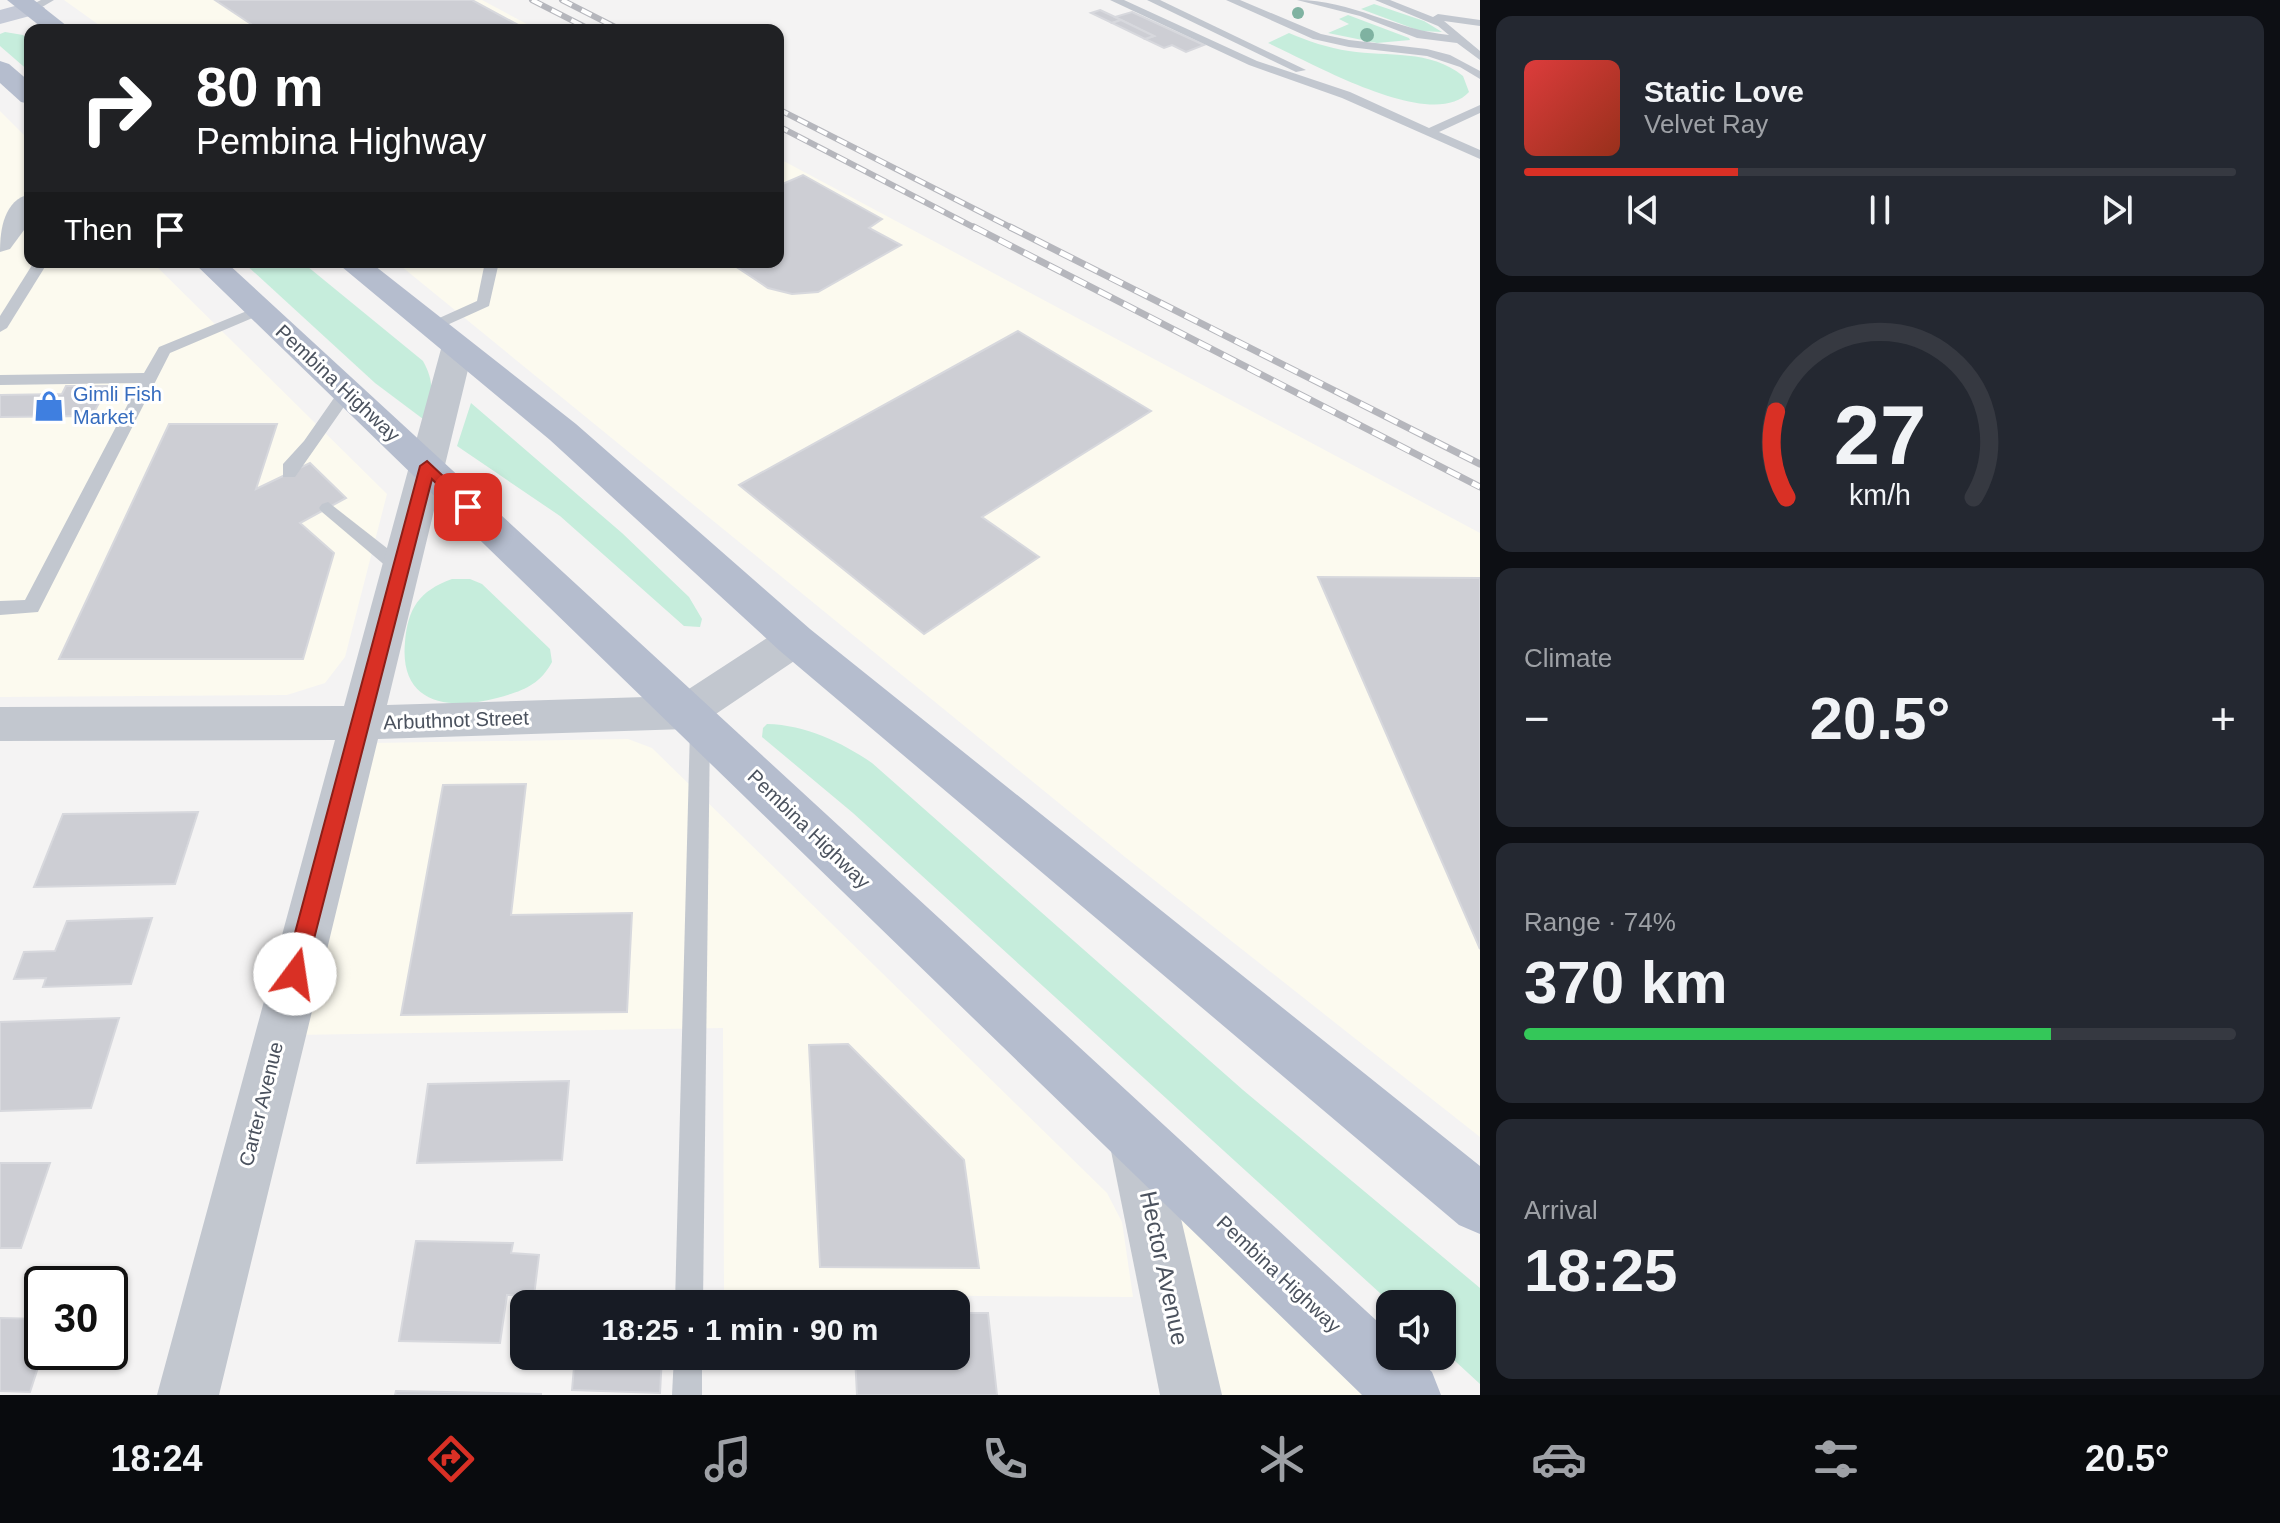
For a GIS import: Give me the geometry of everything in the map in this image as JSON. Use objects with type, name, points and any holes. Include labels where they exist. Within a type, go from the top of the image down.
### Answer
[{"type":"main road","points":[[0,17],[34,3],[54,24]]},
{"type":"main road","points":[[0,69],[24,91]]},
{"type":"main road","points":[[0,91],[24,95]]},
{"type":"main road","name":"Pembina Highway","points":[[214,268],[427,466],[1136,1141],[1409,1395]]},
{"type":"main road","points":[[358,268],[563,432],[795,640],[1480,1204]]},
{"type":"street","points":[[0,243],[24,210]]},
{"type":"street","name":"Carter Avenue","points":[[188,1395],[358,723],[427,466],[444,338]]},
{"type":"street","points":[[693,719],[795,640]]},
{"type":"street","name":"Arbuthnot Street","points":[[1,727],[693,719]]},
{"type":"street","name":"Hector Avenue","points":[[1136,1141],[1191,1395]]},
{"type":"lane","points":[[1115,0],[1253,63],[1346,95]]},
{"type":"lane","points":[[1152,0],[1274,55],[1346,95],[1480,155]]},
{"type":"lane","points":[[1231,0],[1320,37],[1439,56],[1465,65],[1480,76]]},
{"type":"lane","points":[[1302,0],[1363,14],[1421,36],[1461,40]]},
{"type":"lane","points":[[1380,0],[1442,24],[1480,57]]},
{"type":"lane","points":[[1403,8],[1480,23]]},
{"type":"lane","points":[[1381,47],[1480,37]]},
{"type":"lane","points":[[1429,132],[1480,109]]},
{"type":"lane","points":[[0,328],[37,268]]},
{"type":"lane","points":[[444,338],[484,303],[491,268]]},
{"type":"lane","points":[[0,608],[31,607],[164,350],[259,310]]},
{"type":"lane","points":[[0,380],[149,378]]},
{"type":"lane","points":[[289,473],[289,468],[310,445],[347,391]]},
{"type":"lane","points":[[328,508],[400,568]]},
{"type":"lane","points":[[689,1290],[693,719]]},
{"type":"lane","points":[[687,1395],[688,1370]]},
{"type":"shaded area","points":[[64,0],[482,0],[527,24],[98,24]]},
{"type":"shaded area","points":[[0,111],[24,135],[24,268],[158,268],[387,494],[345,657],[325,683],[287,695],[0,697]]},
{"type":"shaded area","points":[[784,161],[1480,533],[1480,1137],[1125,857],[403,268],[784,268]]},
{"type":"shaded area","points":[[628,739],[652,748],[1107,1193],[1122,1222],[1133,1297],[970,1296],[970,1290],[724,1290],[723,1028],[293,1035],[372,743]]},
{"type":"shaded area","points":[[1136,1141],[1376,1364],[1376,1370],[1382,1370],[1409,1395],[1191,1395]]},
{"type":"green space","points":[[1374,4],[1424,21],[1442,32],[1420,31],[1361,9]]},
{"type":"green space","points":[[1348,15],[1410,40],[1377,43],[1328,33],[1349,24],[1339,19]]},
{"type":"green space","points":[[1289,33],[1341,50],[1437,62],[1463,76],[1469,92],[1451,102],[1428,104],[1370,90],[1268,43]]},
{"type":"green space","points":[[0,34],[24,36],[24,67],[0,46]]},
{"type":"green space","points":[[250,268],[309,268],[423,361],[431,390],[423,419],[375,383]]},
{"type":"green space","points":[[471,403],[622,533],[689,597],[702,619],[700,627],[684,626],[560,516],[457,446]]},
{"type":"green space","points":[[452,579],[470,579],[482,584],[550,649],[552,662],[541,677],[522,690],[479,702],[445,702],[419,690],[410,679],[405,663],[409,620],[423,595]]},
{"type":"green space","points":[[767,724],[781,725],[822,736],[872,763],[1243,1090],[1480,1288],[1480,1384],[1456,1362],[1456,1290],[1377,1290],[853,813],[762,737]]},
{"type":"building","points":[[215,0],[472,0],[516,24],[251,24]]},
{"type":"building","points":[[1100,10],[1121,20],[1112,23],[1091,13]]},
{"type":"building","points":[[1132,12],[1204,45],[1186,52],[1172,45],[1164,48],[1145,39],[1154,36],[1115,17]]},
{"type":"building","points":[[1121,20],[1154,36],[1145,39],[1112,23]]},
{"type":"building","points":[[803,175],[882,219],[869,228],[901,245],[818,292],[792,294],[768,288],[738,268],[784,268],[784,183]]},
{"type":"building","points":[[1018,331],[1151,411],[982,517],[1039,557],[924,634],[739,485]]},
{"type":"building","name":"Gimli Fish Market","points":[[66,386],[108,386],[92,416],[0,417],[0,395],[62,394]]},
{"type":"building","points":[[169,424],[277,424],[256,489],[310,463],[346,498],[300,523],[334,553],[303,659],[59,659]]},
{"type":"building","points":[[1318,577],[1480,578],[1480,949]]},
{"type":"building","points":[[526,784],[511,915],[632,913],[627,1012],[401,1015],[443,785]]},
{"type":"building","points":[[198,812],[175,884],[34,887],[63,814]]},
{"type":"building","points":[[152,918],[131,984],[43,987],[46,978],[14,979],[24,952],[55,951],[67,921]]},
{"type":"building","points":[[119,1018],[91,1108],[0,1111],[0,1022]]},
{"type":"building","points":[[848,1044],[964,1160],[979,1268],[820,1267],[809,1045]]},
{"type":"building","points":[[569,1081],[562,1160],[417,1163],[428,1084]]},
{"type":"building","points":[[0,1163],[50,1163],[21,1248],[0,1248]]},
{"type":"building","points":[[416,1241],[513,1243],[511,1253],[539,1255],[535,1290],[510,1290],[510,1295],[507,1295],[500,1343],[399,1341]]},
{"type":"building","points":[[970,1313],[988,1313],[997,1395],[857,1395],[856,1370],[970,1370]]},
{"type":"building","points":[[0,1318],[24,1319],[24,1370],[37,1370],[30,1392],[0,1391]]},
{"type":"building","points":[[574,1370],[661,1370],[660,1393],[572,1390]]},
{"type":"building","points":[[396,1391],[542,1394],[395,1395]]},
{"type":"railway","points":[[532,0],[579,24]]},
{"type":"railway","points":[[562,0],[609,24]]},
{"type":"railway","points":[[784,112],[1014,229]]},
{"type":"railway","points":[[784,129],[977,229]]},
{"type":"railway","points":[[974,227],[1480,487]]},
{"type":"railway","points":[[1010,227],[1480,464]]},
{"type":"place","name":"Gimli Fish Market","points":[[49,406]]},
{"type":"route","points":[[295,974],[427,466],[468,507]]}]
